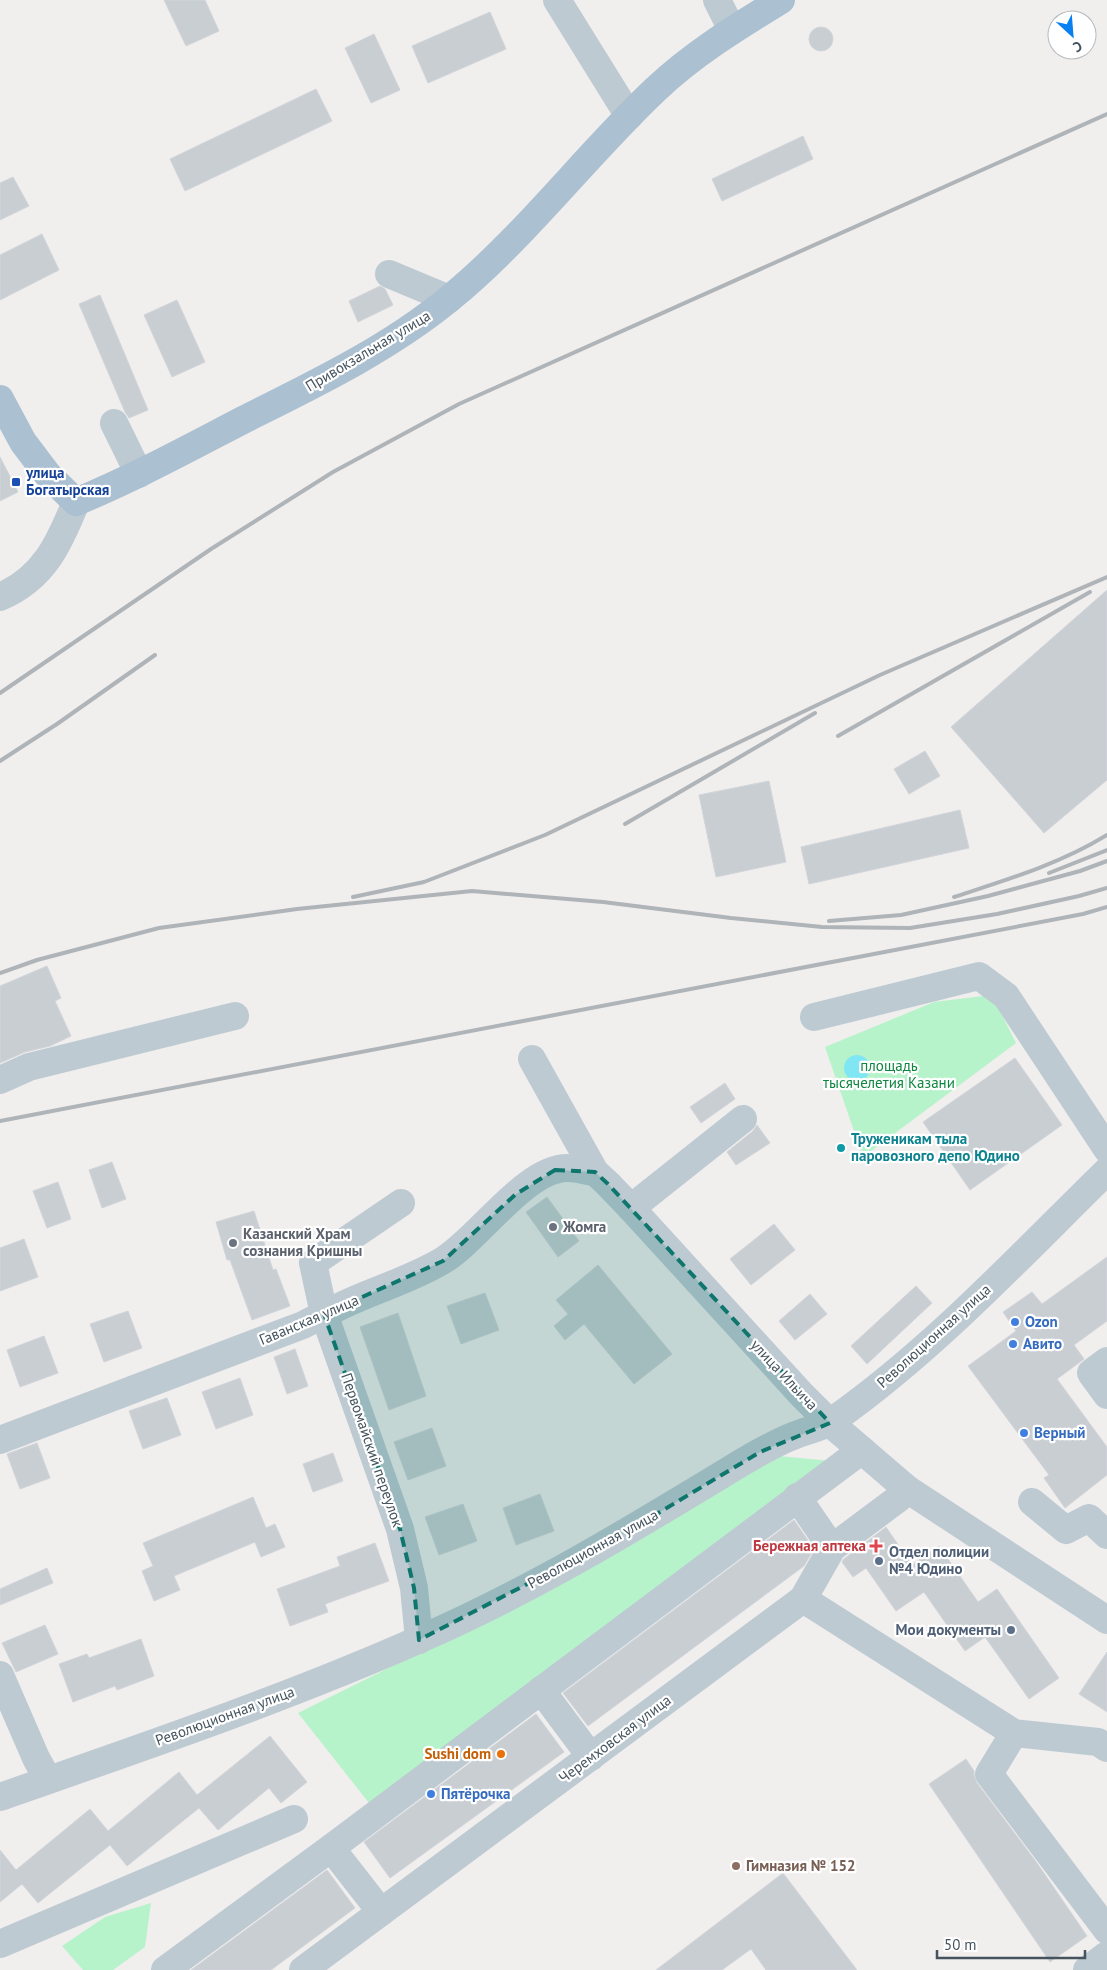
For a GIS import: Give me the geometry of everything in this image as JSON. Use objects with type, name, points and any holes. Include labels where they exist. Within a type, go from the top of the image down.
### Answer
[{"type":"main road","name":"Привокзальная улица","points":[[76,502],[139,474],[349,365],[413,326],[450,299],[489,263],[656,89],[732,30],[780,0]]},
{"type":"main road","points":[[0,399],[23,442],[48,476],[76,502]]},
{"type":"street","points":[[557,0],[629,116]]},
{"type":"street","points":[[718,0],[732,30]]},
{"type":"street","points":[[389,274],[450,299]]},
{"type":"street","points":[[114,423],[139,474]]},
{"type":"street","points":[[0,597],[16,590],[44,566],[62,536],[76,502]]},
{"type":"street","points":[[814,1017],[979,976],[1006,996],[1107,1149]]},
{"type":"street","points":[[0,1080],[29,1067],[235,1016]]},
{"type":"street","name":"улица Ильича","points":[[532,1059],[595,1172],[631,1208],[794,1387],[830,1423],[907,1489],[1107,1620]]},
{"type":"street","points":[[631,1208],[743,1118]]},
{"type":"street","name":"Гаванская улица","points":[[0,1440],[304,1325],[324,1314],[443,1261],[459,1250],[516,1194],[539,1178],[555,1170],[568,1168],[595,1172]]},
{"type":"street","name":"Революционная улица","points":[[0,1797],[252,1707],[419,1640],[512,1594],[620,1536],[760,1452],[792,1436],[830,1423],[886,1381],[952,1322],[1107,1171]]},
{"type":"street","name":"Первомайский переулок","points":[[401,1203],[313,1263],[324,1314],[400,1529],[414,1588],[419,1640]]},
{"type":"street","points":[[1107,1361],[1092,1373],[1107,1395]]},
{"type":"street","points":[[166,1970],[862,1450]]},
{"type":"street","name":"Черемховская улица","points":[[304,1970],[802,1599],[832,1548],[899,1498],[907,1489]]},
{"type":"street","points":[[797,1497],[832,1548]]},
{"type":"street","points":[[1032,1502],[1066,1530],[1089,1518],[1107,1535]]},
{"type":"street","points":[[802,1599],[1014,1733],[1098,1742],[1107,1748]]},
{"type":"street","points":[[0,1674],[36,1758],[48,1780]]},
{"type":"street","points":[[541,1690],[591,1757]]},
{"type":"street","points":[[1014,1733],[989,1774],[1107,1930]]},
{"type":"street","points":[[0,1944],[294,1819]]},
{"type":"street","points":[[331,1848],[381,1912]]},
{"type":"street","points":[[1087,1970],[1107,1955]]},
{"type":"highlighted area","points":[[555,1170],[595,1172],[830,1423],[760,1452],[620,1536],[419,1640],[414,1588],[400,1529],[324,1314],[443,1261],[516,1194]]},
{"type":"green space","name":"площадь тысячелетия Казани","points":[[983,996],[995,1001],[1016,1043],[863,1157],[825,1047],[934,1002]]},
{"type":"green space","points":[[779,1456],[832,1461],[369,1803],[298,1713],[547,1589]]},
{"type":"green space","points":[[151,1903],[145,1947],[113,1970],[83,1970],[62,1946],[105,1917]]},
{"type":"water","points":[[857,1055],[866,1059],[870,1068],[866,1077],[857,1081],[848,1077],[844,1068],[848,1059]]},
{"type":"building","points":[[164,0],[205,0],[219,31],[186,46]]},
{"type":"building","points":[[490,12],[506,49],[428,83],[412,46]]},
{"type":"building","points":[[821,27],[826,28],[832,34],[832,44],[826,50],[821,51],[816,50],[810,44],[809,39],[810,34],[816,28]]},
{"type":"building","points":[[374,34],[400,90],[371,103],[345,48]]},
{"type":"building","points":[[316,89],[332,121],[185,191],[170,159]]},
{"type":"building","points":[[803,136],[813,159],[722,201],[712,179]]},
{"type":"building","points":[[13,177],[29,206],[0,220],[0,183]]},
{"type":"building","points":[[42,234],[59,270],[0,300],[0,255]]},
{"type":"building","points":[[380,286],[385,289],[393,305],[358,322],[349,301]]},
{"type":"building","points":[[100,295],[148,410],[129,418],[79,304]]},
{"type":"building","points":[[177,300],[205,362],[172,377],[144,315]]},
{"type":"building","points":[[0,457],[18,492],[0,501]]},
{"type":"building","points":[[1107,590],[1107,780],[1044,833],[951,727]]},
{"type":"building","points":[[925,751],[940,776],[909,794],[894,769]]},
{"type":"building","points":[[769,781],[786,862],[716,877],[699,795]]},
{"type":"building","points":[[960,810],[969,848],[809,884],[801,847]]},
{"type":"building","points":[[47,966],[61,998],[55,1001],[71,1036],[50,1046],[25,1052],[0,1063],[0,986]]},
{"type":"building","points":[[1015,1058],[1062,1125],[970,1190],[923,1122]]},
{"type":"building","points":[[725,1083],[735,1099],[701,1123],[690,1107]]},
{"type":"building","points":[[757,1125],[770,1143],[736,1165],[727,1152],[753,1131]]},
{"type":"building","points":[[112,1162],[126,1199],[102,1208],[89,1170]]},
{"type":"building","points":[[58,1182],[71,1219],[47,1228],[33,1191]]},
{"type":"building","name":"Жомга","points":[[547,1197],[579,1241],[558,1257],[526,1212]]},
{"type":"building","points":[[254,1211],[273,1270],[276,1269],[290,1306],[252,1320],[230,1260],[227,1260],[216,1222]]},
{"type":"building","points":[[774,1224],[795,1250],[751,1285],[730,1259]]},
{"type":"building","points":[[24,1239],[38,1277],[0,1291],[0,1248]]},
{"type":"building","points":[[1107,1257],[1107,1321],[1074,1345],[1084,1359],[1057,1379],[1107,1447],[1107,1475],[1065,1508],[1044,1478],[1049,1475],[968,1366],[1016,1331],[1003,1312],[1032,1292],[1042,1304]]},
{"type":"building","points":[[598,1265],[672,1354],[634,1384],[584,1324],[565,1340],[554,1326],[568,1314],[556,1300]]},
{"type":"building","points":[[916,1286],[932,1303],[867,1364],[851,1346]]},
{"type":"building","points":[[485,1293],[499,1330],[461,1344],[447,1306]]},
{"type":"building","points":[[810,1294],[827,1314],[795,1340],[779,1321]]},
{"type":"building","points":[[128,1311],[142,1348],[104,1362],[90,1324]]},
{"type":"building","points":[[398,1313],[426,1396],[389,1410],[360,1327]]},
{"type":"building","points":[[44,1336],[58,1373],[20,1387],[7,1350]]},
{"type":"building","points":[[295,1349],[308,1386],[287,1394],[274,1357]]},
{"type":"building","points":[[240,1378],[253,1415],[216,1429],[202,1392]]},
{"type":"building","points":[[167,1398],[181,1435],[143,1449],[129,1411]]},
{"type":"building","points":[[432,1428],[446,1466],[408,1480],[394,1442]]},
{"type":"building","points":[[37,1443],[50,1478],[20,1489],[7,1454]]},
{"type":"building","points":[[333,1453],[343,1481],[313,1492],[303,1464]]},
{"type":"building","points":[[540,1494],[554,1531],[516,1545],[503,1508]]},
{"type":"building","points":[[253,1497],[266,1528],[275,1524],[285,1547],[261,1557],[255,1542],[174,1576],[180,1590],[154,1601],[142,1571],[153,1566],[143,1543]]},
{"type":"building","points":[[463,1504],[477,1541],[439,1555],[425,1517]]},
{"type":"building","points":[[794,1520],[814,1549],[804,1566],[588,1726],[563,1693]]},
{"type":"building","points":[[886,1527],[912,1565],[939,1546],[978,1602],[997,1589],[1059,1678],[1029,1699],[985,1637],[965,1651],[924,1592],[896,1611],[866,1568],[853,1577],[842,1562]]},
{"type":"building","points":[[375,1543],[389,1581],[325,1604],[328,1612],[290,1626],[277,1589],[340,1566],[337,1557]]},
{"type":"building","points":[[47,1568],[53,1583],[0,1605],[0,1589]]},
{"type":"building","points":[[45,1625],[58,1654],[16,1672],[2,1643]]},
{"type":"building","points":[[141,1639],[154,1676],[117,1690],[115,1686],[73,1702],[59,1664],[87,1654],[89,1658]]},
{"type":"building","points":[[1107,1652],[1107,1712],[1079,1694]]},
{"type":"building","points":[[536,1714],[564,1752],[390,1878],[364,1842]]},
{"type":"building","points":[[270,1736],[307,1782],[281,1803],[269,1788],[218,1830],[199,1808],[127,1866],[110,1845],[38,1903],[22,1884],[0,1902],[0,1850],[16,1870],[90,1809],[108,1831],[179,1772],[197,1795]]},
{"type":"building","points":[[966,1759],[974,1771],[977,1783],[1037,1863],[1087,1936],[1050,1962],[929,1784]]},
{"type":"building","points":[[327,1870],[355,1908],[271,1970],[191,1970]]},
{"type":"building","points":[[783,1873],[857,1970],[766,1970],[751,1949],[722,1970],[656,1970]]},
{"type":"railway","points":[[0,693],[211,549],[333,472],[459,404],[1107,114]]},
{"type":"railway","points":[[353,897],[424,882],[545,835],[880,675],[1107,577]]},
{"type":"railway","points":[[838,736],[1090,592]]},
{"type":"railway","points":[[0,761],[57,724],[155,655]]},
{"type":"railway","points":[[625,824],[815,713]]},
{"type":"railway","points":[[954,897],[1052,863],[1107,835]]},
{"type":"railway","points":[[1049,873],[1107,850]]},
{"type":"railway","points":[[829,921],[901,915],[988,896],[1080,871],[1107,861]]},
{"type":"railway","points":[[0,973],[37,960],[159,928],[297,909],[472,891],[603,902],[822,927],[910,928],[997,914],[1107,888]]},
{"type":"railway","points":[[0,1121],[1083,914],[1107,907]]},
{"type":"place","name":"улица Богатырская","points":[[16,482]]},
{"type":"place","name":"Труженикам тыла паровозного депо Юдино","points":[[841,1148]]},
{"type":"place","name":"Жомга","points":[[553,1227]]},
{"type":"place","name":"Казанский Храм сознания Кришны","points":[[233,1243]]},
{"type":"place","name":"Ozon","points":[[1015,1322]]},
{"type":"place","name":"Авито","points":[[1013,1344]]},
{"type":"place","name":"Верный","points":[[1024,1433]]},
{"type":"place","name":"Бережная аптека","points":[[876,1546]]},
{"type":"place","name":"Отдел полиции №4 Юдино","points":[[879,1561]]},
{"type":"place","name":"Мои документы","points":[[1011,1630]]},
{"type":"place","name":"Sushi dom","points":[[501,1754]]},
{"type":"place","name":"Пятёрочка","points":[[431,1794]]},
{"type":"place","name":"Гимназия № 152","points":[[736,1866]]}]
